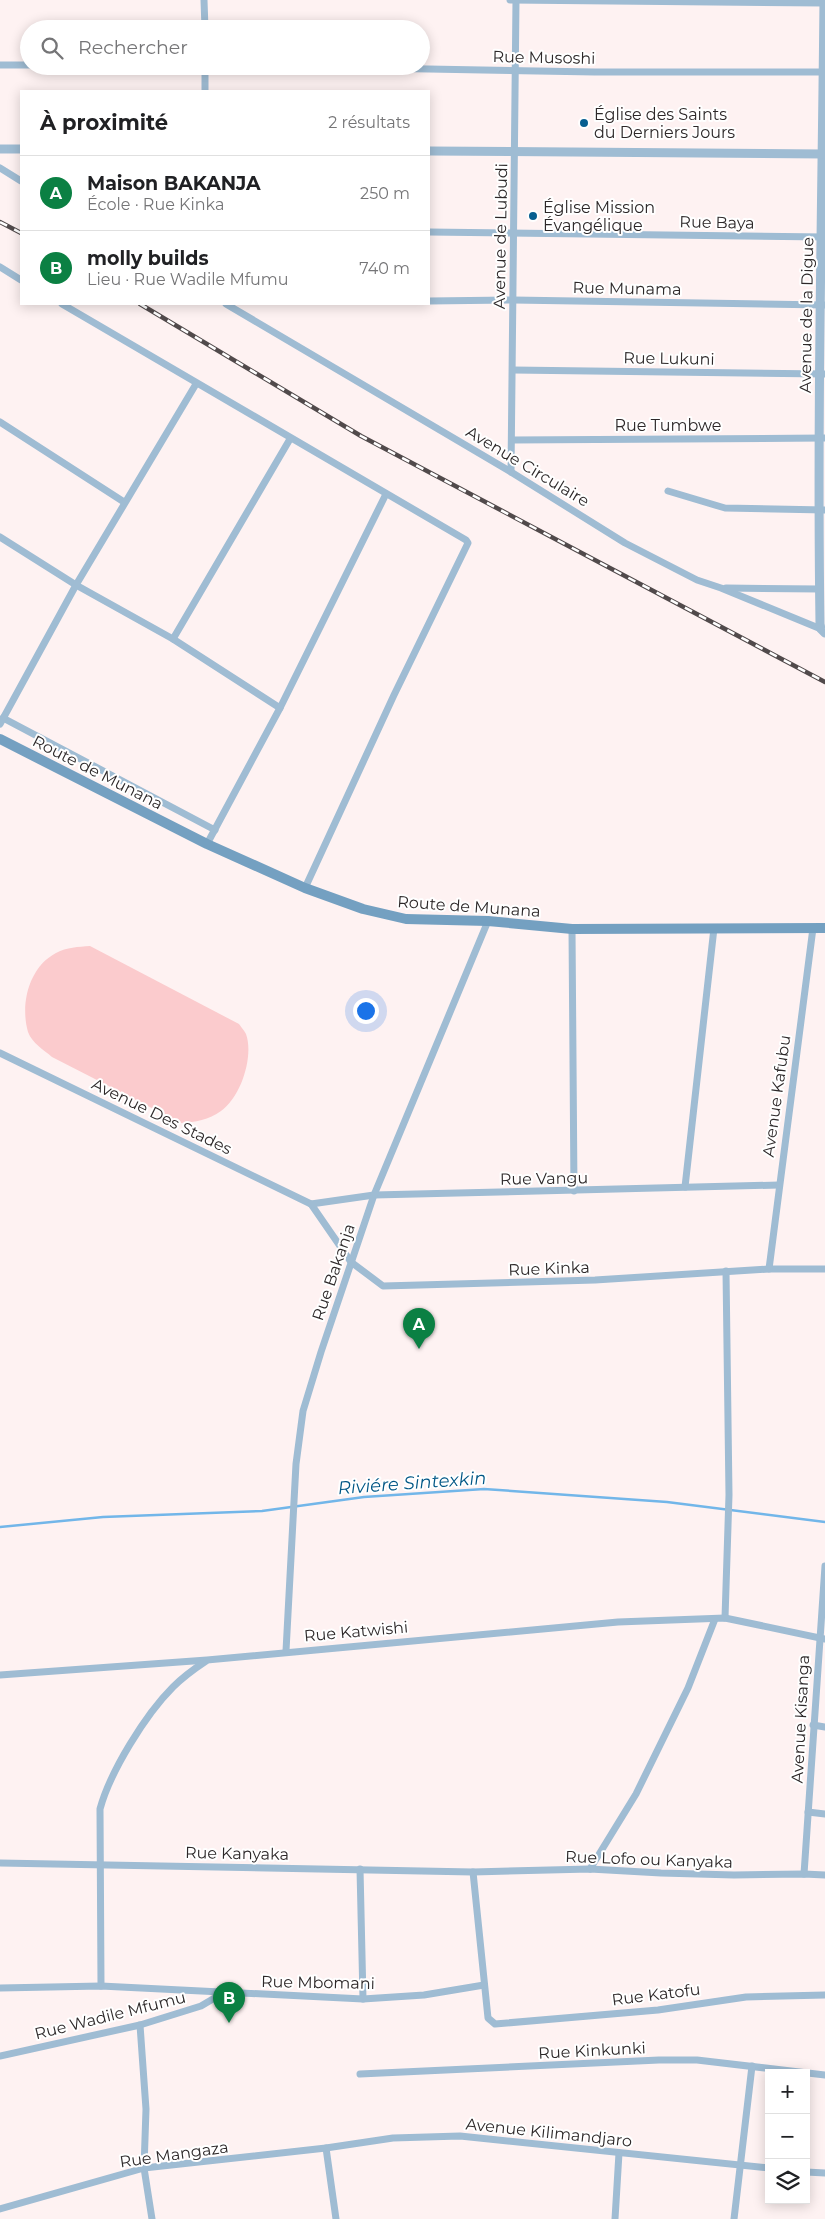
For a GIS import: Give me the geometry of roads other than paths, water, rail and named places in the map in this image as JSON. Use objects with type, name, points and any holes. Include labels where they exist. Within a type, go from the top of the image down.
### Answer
[{"type":"main road","name":"Route de Munana","points":[[0,739],[207,844],[305,888],[355,906],[406,919],[488,921],[572,929],[825,928]]},
{"type":"street","points":[[204,0],[205,20]]},
{"type":"street","points":[[510,0],[824,1]]},
{"type":"street","name":"Avenue de Lubudi","points":[[511,472],[516,0]]},
{"type":"street","name":"Avenue de la Digue","points":[[823,631],[822,305],[824,1]]},
{"type":"street","points":[[0,65],[20,65]]},
{"type":"street","name":"Rue Musoshi","points":[[430,69],[823,72]]},
{"type":"street","points":[[205,75],[205,90]]},
{"type":"street","points":[[0,149],[20,149]]},
{"type":"street","points":[[430,151],[824,154]]},
{"type":"street","points":[[0,168],[20,180]]},
{"type":"street","name":"Rue Baya","points":[[430,232],[823,237]]},
{"type":"street","points":[[0,267],[20,279]]},
{"type":"street","name":"Rue Munama","points":[[430,301],[513,300],[822,305]]},
{"type":"street","points":[[64,305],[290,439],[466,540],[467,548],[394,695],[305,888]]},
{"type":"street","name":"Avenue Circulaire","points":[[228,305],[511,472],[625,542],[697,580],[721,588],[823,631]]},
{"type":"street","name":"Rue Lukuni","points":[[513,370],[823,374]]},
{"type":"street","points":[[196,384],[76,585],[2,721],[215,830]]},
{"type":"street","points":[[0,422],[124,502]]},
{"type":"street","name":"Rue Tumbwe","points":[[512,440],[822,438]]},
{"type":"street","points":[[173,639],[290,439]]},
{"type":"street","points":[[668,491],[725,508],[823,510]]},
{"type":"street","points":[[207,844],[280,708],[386,494]]},
{"type":"street","points":[[0,537],[76,585],[173,639],[280,708]]},
{"type":"street","points":[[721,588],[823,589]]},
{"type":"street","name":"Rue Bakanja","points":[[286,1651],[297,1455],[304,1411],[374,1195],[488,921]]},
{"type":"street","points":[[685,1187],[714,928]]},
{"type":"street","name":"Avenue Kafubu","points":[[769,1269],[812,928]]},
{"type":"street","points":[[572,929],[574,1191]]},
{"type":"street","name":"Avenue Des Stades","points":[[0,1053],[311,1204]]},
{"type":"street","name":"Rue Vangu","points":[[311,1204],[374,1195],[779,1184]]},
{"type":"street","name":"Rue Kinka","points":[[311,1204],[351,1262],[375,1282],[383,1286],[595,1280],[726,1271],[825,1269]]},
{"type":"street","points":[[725,1618],[729,1495],[726,1271]]},
{"type":"street","name":"Avenue Kisanga","points":[[804,1874],[812,1725],[822,1638],[825,1566]]},
{"type":"street","name":"Rue Katwishi","points":[[0,1675],[207,1660],[286,1651],[618,1622],[725,1618],[822,1638]]},
{"type":"street","points":[[590,1869],[636,1794],[688,1688],[715,1619]]},
{"type":"street","points":[[101,1986],[100,1809],[109,1784],[126,1752],[172,1688],[207,1660]]},
{"type":"street","points":[[812,1725],[825,1727]]},
{"type":"street","points":[[808,1812],[825,1814]]},
{"type":"street","name":"Rue Kanyaka","points":[[0,1863],[473,1872]]},
{"type":"street","points":[[360,1869],[363,1999]]},
{"type":"street","name":"Rue Lofo ou Kanyaka","points":[[473,1872],[590,1869],[734,1875],[804,1874],[825,1876]]},
{"type":"street","points":[[473,1872],[484,1985]]},
{"type":"street","name":"Rue Mbomani","points":[[0,1988],[101,1986],[363,1999],[424,1995],[484,1985]]},
{"type":"street","name":"Rue Katofu","points":[[484,1985],[488,2018],[490,2022],[495,2024],[651,2010],[746,1997],[825,1995]]},
{"type":"street","name":"Rue Wadile Mfumu","points":[[0,2056],[140,2025],[201,2006],[223,1993]]},
{"type":"street","points":[[140,2025],[146,2109],[144,2168],[152,2219]]},
{"type":"street","name":"Rue Kinkunki","points":[[360,2074],[659,2060],[697,2060],[825,2075]]},
{"type":"street","points":[[734,2219],[752,2066]]},
{"type":"street","name":"Avenue Kilimandjaro","points":[[326,2148],[393,2138],[460,2136],[765,2168]]},
{"type":"street","points":[[326,2148],[336,2219]]},
{"type":"street","name":"Rue Mangaza","points":[[0,2209],[89,2182],[144,2168],[326,2148]]},
{"type":"street","points":[[615,2219],[619,2153]]},
{"type":"street","points":[[810,2172],[825,2173]]},
{"type":"waterway","name":"Riviére Sintexkin","points":[[0,1527],[103,1517],[262,1511],[364,1497],[484,1489],[667,1502],[825,1522]]},
{"type":"railway","points":[[0,222],[20,232]]},
{"type":"railway","points":[[142,305],[361,436],[825,682]]},
{"type":"place","name":"Église des Saints du Derniers Jours","points":[[584,123]]},
{"type":"place","name":"Église Mission Évangélique","points":[[533,216]]},
{"type":"place","name":"Maison BAKANJA","points":[[419,1349]]},
{"type":"place","name":"molly builds","points":[[229,2023]]}]
